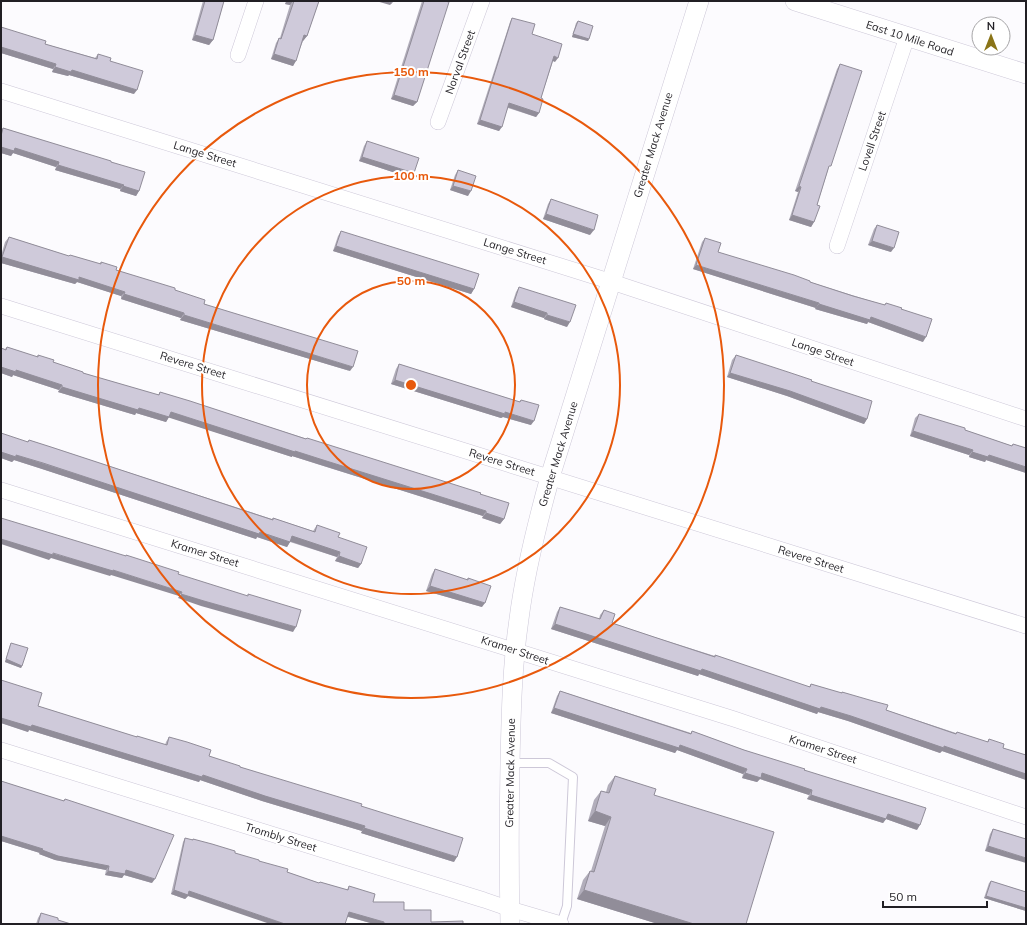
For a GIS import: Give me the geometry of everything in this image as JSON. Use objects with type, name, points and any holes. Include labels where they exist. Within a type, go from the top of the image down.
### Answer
[{"type":"street","points":[[238,55],[256,1]]},
{"type":"street","name":"Norval Street","points":[[438,122],[482,1]]},
{"type":"street","name":"Greater Mack Avenue","points":[[510,917],[511,716],[515,650],[529,560],[537,523],[550,477],[699,1]]},
{"type":"street","name":"East 10 Mile Road","points":[[795,1],[1026,74]]},
{"type":"street","name":"Lovell Street","points":[[837,246],[907,37]]},
{"type":"street","name":"Lange Street","points":[[1,91],[612,282],[1026,419]]},
{"type":"street","name":"Revere Street","points":[[1,306],[1026,626]]},
{"type":"street","name":"Kramer Street","points":[[1,490],[734,719],[1026,817]]},
{"type":"street","name":"Trombly Street","points":[[1,750],[484,900],[510,917],[561,924]]},
{"type":"lane","points":[[510,763],[549,763],[573,777],[567,906],[561,924]]},
{"type":"building","points":[[205,1],[224,1],[213,40],[195,35]]},
{"type":"building","points":[[294,1],[319,1],[307,36],[304,35],[296,61],[274,54],[279,38],[281,39]]},
{"type":"building","points":[[424,1],[449,2],[417,102],[394,95]]},
{"type":"building","points":[[512,18],[535,24],[532,34],[562,44],[558,58],[554,56],[541,98],[543,99],[539,113],[509,103],[502,127],[480,120]]},
{"type":"building","points":[[578,21],[593,26],[589,39],[573,34]]},
{"type":"building","points":[[1,27],[46,41],[45,44],[97,59],[98,54],[111,58],[110,61],[143,71],[137,90],[72,70],[71,72],[55,67],[56,64],[1,47]]},
{"type":"building","points":[[840,64],[862,71],[831,166],[829,166],[817,205],[820,206],[814,222],[792,215],[801,187],[799,186]]},
{"type":"building","points":[[3,128],[145,172],[139,191],[58,165],[59,162],[15,148],[14,151],[1,147]]},
{"type":"building","points":[[367,141],[419,158],[414,173],[362,157]]},
{"type":"building","points":[[458,170],[476,176],[471,191],[453,186]]},
{"type":"building","points":[[551,199],[598,215],[594,230],[546,214]]},
{"type":"building","points":[[877,225],[899,232],[894,248],[872,241]]},
{"type":"building","points":[[341,231],[479,274],[474,289],[336,246]]},
{"type":"building","points":[[9,237],[69,256],[70,255],[101,264],[101,262],[117,267],[116,270],[175,288],[175,290],[205,300],[204,304],[358,351],[353,367],[184,315],[184,313],[124,294],[125,292],[79,277],[79,280],[2,257]]},
{"type":"building","points":[[705,238],[721,243],[718,252],[794,275],[810,282],[853,296],[885,305],[886,303],[932,319],[926,337],[871,317],[870,320],[696,265]]},
{"type":"building","points":[[519,287],[576,305],[570,322],[514,302]]},
{"type":"building","points":[[7,347],[38,357],[38,355],[54,360],[53,362],[83,373],[159,395],[160,392],[190,401],[306,439],[307,438],[481,493],[480,494],[509,503],[504,519],[486,513],[486,511],[171,412],[169,417],[139,408],[138,410],[62,387],[62,385],[16,370],[16,372],[1,367],[1,348],[6,350]]},
{"type":"building","points":[[736,355],[872,401],[867,419],[790,391],[730,373]]},
{"type":"building","points":[[399,364],[520,402],[521,400],[539,405],[534,421],[505,412],[505,414],[395,380]]},
{"type":"building","points":[[919,414],[965,428],[965,430],[1012,446],[1013,444],[1026,448],[1026,467],[989,455],[988,457],[972,452],[973,450],[913,431]]},
{"type":"building","points":[[1,433],[28,442],[29,440],[51,447],[273,520],[273,518],[315,532],[317,525],[340,533],[338,537],[367,547],[361,564],[339,556],[340,552],[292,536],[290,542],[260,532],[259,534],[43,463],[1,452]]},
{"type":"building","points":[[1,518],[126,555],[179,572],[178,574],[248,596],[248,594],[301,610],[296,627],[181,594],[182,592],[113,570],[53,553],[53,555],[1,539]]},
{"type":"building","points":[[435,569],[491,586],[485,603],[430,586]]},
{"type":"building","points":[[560,607],[600,619],[604,610],[615,614],[612,623],[715,657],[715,655],[810,687],[811,684],[888,705],[886,710],[956,734],[957,732],[988,742],[989,739],[1004,744],[1003,748],[1026,755],[1026,774],[851,716],[821,707],[820,709],[702,669],[701,671],[555,624]]},
{"type":"building","points":[[11,643],[28,648],[22,666],[6,659]]},
{"type":"building","points":[[1,680],[42,693],[38,706],[167,745],[169,737],[187,742],[211,750],[209,756],[240,767],[362,804],[361,806],[463,838],[457,857],[364,828],[365,826],[265,796],[203,775],[202,777],[32,725],[31,727],[1,718]]},
{"type":"building","points":[[560,691],[691,734],[692,731],[744,750],[805,769],[804,770],[926,808],[920,825],[888,814],[886,819],[811,795],[812,790],[762,773],[761,778],[745,773],[747,769],[680,745],[679,748],[554,708]]},
{"type":"building","points":[[615,776],[656,789],[654,795],[774,832],[746,924],[694,924],[584,890],[590,871],[594,872],[611,817],[595,811],[601,791],[609,793]]},
{"type":"building","points":[[1,781],[64,801],[65,799],[174,835],[155,879],[126,870],[125,874],[108,871],[109,866],[58,856],[42,850],[43,849],[1,836]]},
{"type":"building","points":[[993,829],[1026,839],[1026,858],[988,846]]},
{"type":"building","points":[[185,838],[235,851],[235,853],[288,869],[287,872],[319,883],[320,882],[348,890],[349,886],[375,894],[373,902],[404,902],[404,910],[431,910],[431,922],[463,921],[463,924],[384,924],[384,922],[349,912],[345,924],[285,924],[189,891],[188,895],[174,890]]},
{"type":"building","points":[[991,881],[1026,892],[1026,908],[986,896]]},
{"type":"building","points":[[41,913],[58,918],[58,920],[71,924],[38,924]]}]
